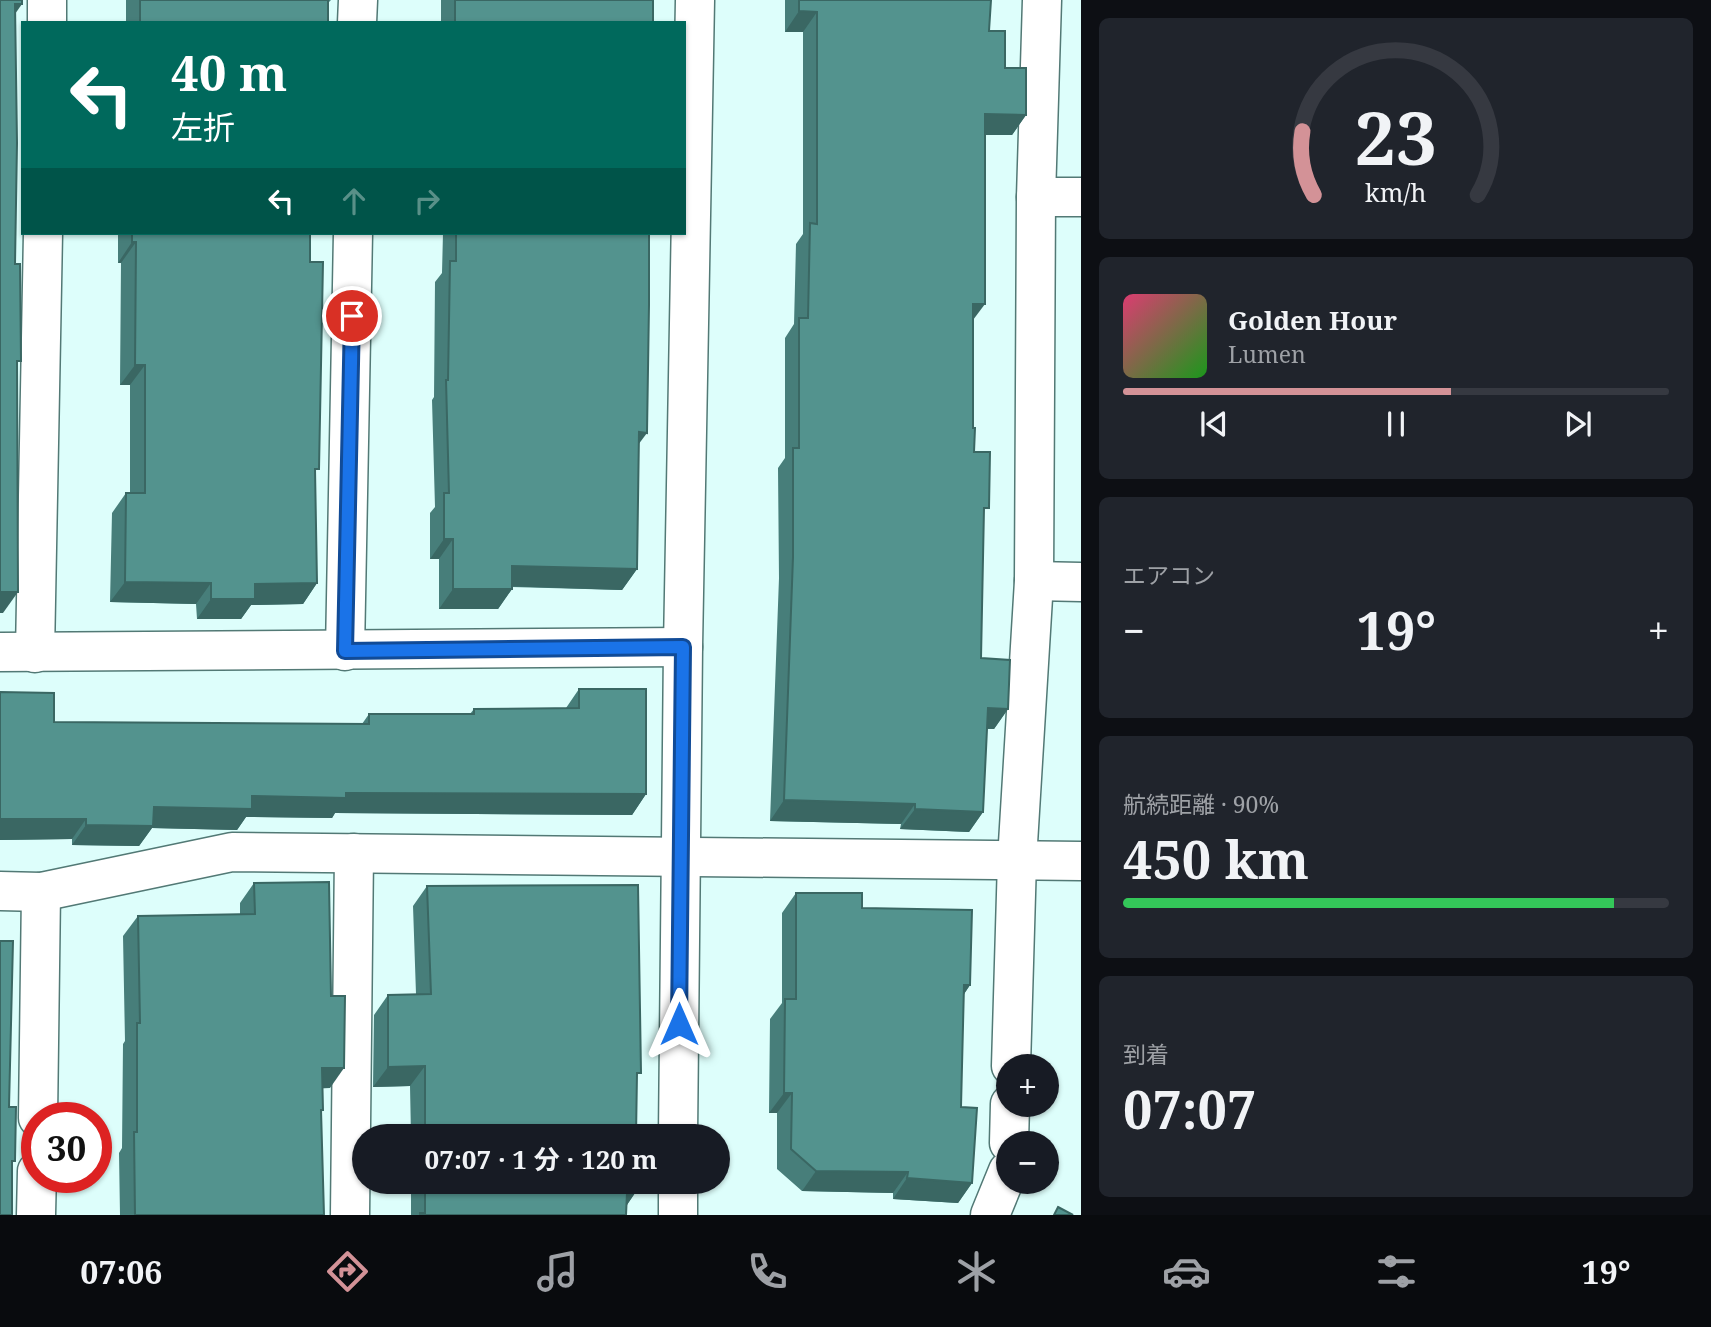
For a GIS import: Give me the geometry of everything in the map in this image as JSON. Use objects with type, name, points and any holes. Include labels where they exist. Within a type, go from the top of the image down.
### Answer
[{"type":"street","points":[[47,0],[47,21]]},
{"type":"street","points":[[357,21],[358,0]]},
{"type":"street","points":[[678,1124],[683,647],[695,0]]},
{"type":"street","points":[[1011,1054],[1017,860],[1034,581],[1037,197],[1042,0]]},
{"type":"street","points":[[1037,197],[1081,197]]},
{"type":"street","points":[[43,235],[18,652],[683,647]]},
{"type":"street","points":[[345,651],[353,235]]},
{"type":"street","points":[[1034,581],[1081,582]]},
{"type":"street","points":[[0,891],[41,892],[232,852],[1081,861]]},
{"type":"street","points":[[350,1215],[354,853]]},
{"type":"street","points":[[38,1102],[41,892]]},
{"type":"street","points":[[36,1193],[36,1215]]},
{"type":"street","points":[[678,1194],[678,1215]]},
{"type":"street","points":[[990,1215],[999,1194]]},
{"type":"building","points":[[0,0],[22,0],[22,4],[15,4],[15,264],[20,264],[21,361],[17,361],[18,592],[0,592]]},
{"type":"building","points":[[140,0],[328,0],[328,21],[140,21]]},
{"type":"building","points":[[455,0],[653,0],[653,21],[455,21]]},
{"type":"building","points":[[799,0],[991,0],[989,31],[1005,31],[1005,68],[1026,68],[1026,115],[985,114],[985,304],[973,304],[974,452],[990,452],[989,508],[984,508],[981,658],[1010,660],[1008,709],[988,708],[983,812],[915,809],[915,804],[784,800],[793,557],[793,448],[799,448],[799,318],[808,318],[810,223],[817,224],[817,12],[799,11]]},
{"type":"building","points":[[132,235],[310,235],[310,262],[323,262],[319,469],[315,469],[317,583],[255,584],[255,599],[211,599],[211,583],[125,582],[126,493],[145,493],[145,365],[135,365],[136,242],[132,242]]},
{"type":"building","points":[[456,235],[649,235],[647,433],[639,432],[637,569],[512,566],[512,589],[453,589],[453,539],[444,539],[444,493],[449,493],[446,380],[450,261],[456,261]]},
{"type":"building","points":[[579,689],[646,689],[646,794],[346,793],[346,798],[252,796],[252,809],[154,807],[153,826],[86,825],[86,819],[0,819],[0,692],[54,693],[54,722],[369,724],[369,714],[474,714],[474,709],[579,708]]},
{"type":"building","points":[[329,882],[331,996],[345,996],[344,1068],[322,1068],[324,1215],[135,1215],[134,1132],[137,1132],[137,1023],[140,1023],[138,916],[255,914],[254,883]]},
{"type":"building","points":[[638,885],[641,1073],[637,1073],[636,1124],[425,1124],[425,1066],[388,1067],[388,995],[431,994],[427,886]]},
{"type":"building","points":[[796,893],[862,893],[862,908],[972,910],[970,985],[964,985],[961,1107],[977,1108],[972,1183],[907,1178],[908,1172],[816,1171],[791,1149],[792,1093],[784,1093],[785,999],[796,999]]},
{"type":"building","points":[[0,941],[13,941],[9,1107],[16,1107],[12,1215],[0,1215]]},
{"type":"building","points":[[425,1194],[627,1194],[626,1215],[420,1215],[425,1213]]},
{"type":"building","points":[[1058,1207],[1073,1215],[1054,1215]]},
{"type":"route","points":[[352,316],[345,651],[683,647],[679,1024]]}]
